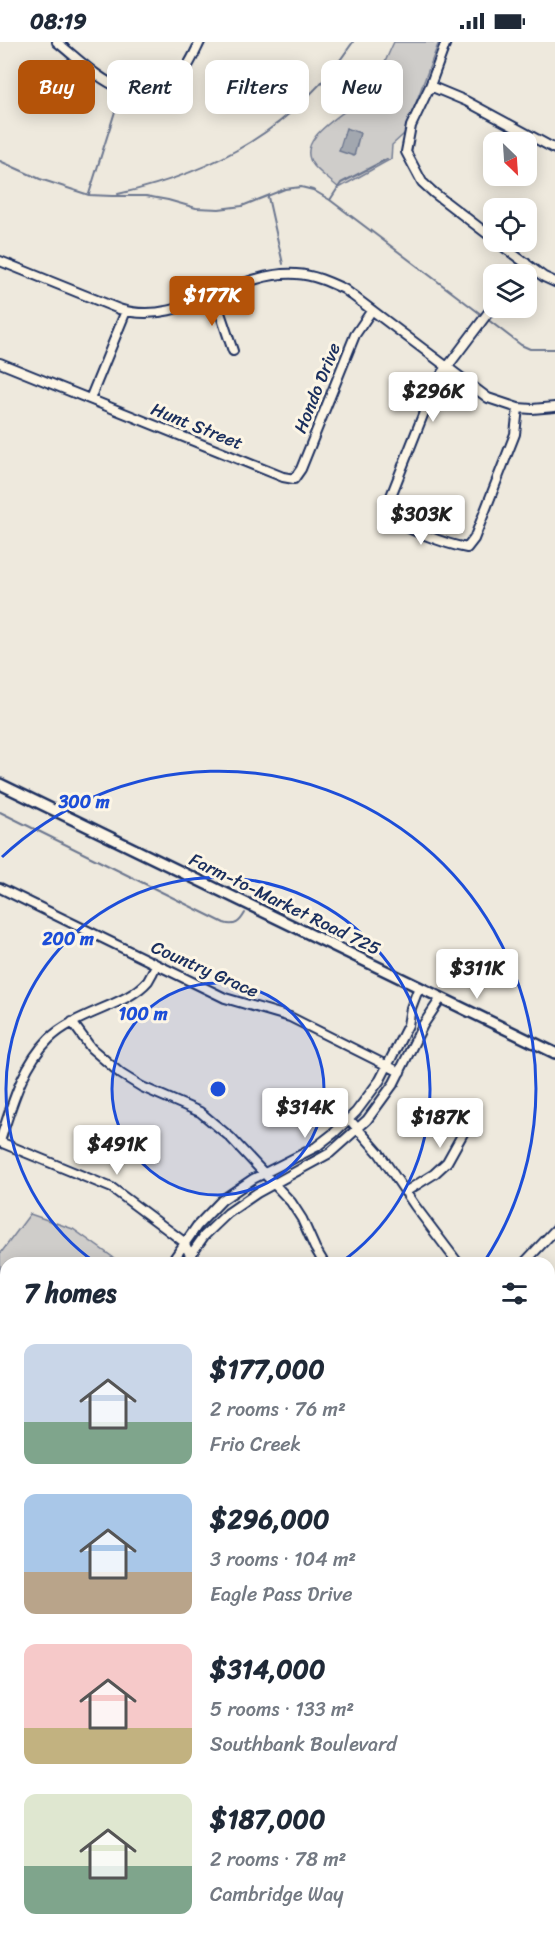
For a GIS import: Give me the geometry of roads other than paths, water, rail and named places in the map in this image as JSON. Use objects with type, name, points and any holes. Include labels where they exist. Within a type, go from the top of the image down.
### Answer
[{"type":"street","points":[[57,42],[109,83],[123,90],[139,93],[154,92],[179,78],[200,42]]},
{"type":"street","points":[[446,42],[430,86],[411,126],[406,152],[422,182],[434,194],[483,231]]},
{"type":"street","points":[[430,86],[475,105],[555,148]]},
{"type":"street","points":[[511,252],[544,277],[555,282]]},
{"type":"street","points":[[0,261],[126,311],[153,313],[179,308],[261,278],[295,273],[324,279],[344,289],[488,398],[518,408],[555,407]]},
{"type":"street","points":[[214,295],[233,351]]},
{"type":"street","name":"Hondo Drive","points":[[294,479],[301,469],[355,335],[372,310]]},
{"type":"street","points":[[90,399],[126,311]]},
{"type":"street","points":[[484,318],[445,367],[432,389],[385,516],[455,546],[467,548],[474,539],[515,434],[518,408]]},
{"type":"street","name":"Hunt Street","points":[[0,363],[283,477],[294,479]]},
{"type":"street","name":"Farm-to-Market Road 725","points":[[0,784],[555,1053]]},
{"type":"street","name":"Country Grace","points":[[0,888],[225,998],[290,1017],[400,1072]]},
{"type":"street","points":[[156,965],[147,981],[138,989],[72,1022],[50,1039],[30,1064],[17,1092],[0,1142],[112,1188],[184,1242],[192,1257]]},
{"type":"street","points":[[175,1257],[184,1242],[222,1200],[263,1173],[316,1147],[350,1120],[369,1097],[387,1066],[409,1018],[419,987]]},
{"type":"street","points":[[190,1255],[220,1220],[246,1200],[320,1159],[359,1129],[380,1104],[400,1072],[423,1025],[441,998]]},
{"type":"street","points":[[409,1018],[423,1025]]},
{"type":"street","points":[[72,1022],[91,1048],[114,1069],[142,1087],[179,1102],[209,1118],[237,1144],[263,1173],[275,1182],[297,1211],[320,1257]]},
{"type":"street","points":[[405,1192],[434,1174],[447,1162],[476,1110]]},
{"type":"street","points":[[350,1120],[379,1153],[454,1257]]},
{"type":"street","points":[[530,1257],[555,1230]]},
{"type":"waterway","points":[[118,194],[188,173],[250,142],[306,99],[353,42]]},
{"type":"waterway","points":[[89,194],[114,114]]},
{"type":"waterway","points":[[330,200],[341,183],[387,159]]},
{"type":"waterway","points":[[0,161],[40,179],[89,195],[112,196]]},
{"type":"waterway","points":[[112,196],[146,196],[196,208],[219,209],[242,206],[285,189],[301,187],[313,190],[330,200],[482,315]]},
{"type":"waterway","points":[[268,197],[283,264]]},
{"type":"waterway","points":[[487,319],[521,345],[530,349],[555,349]]},
{"type":"waterway","points":[[0,812],[224,923],[237,923],[245,913]]},
{"type":"waterway","points":[[251,898],[260,893],[275,898]]}]
